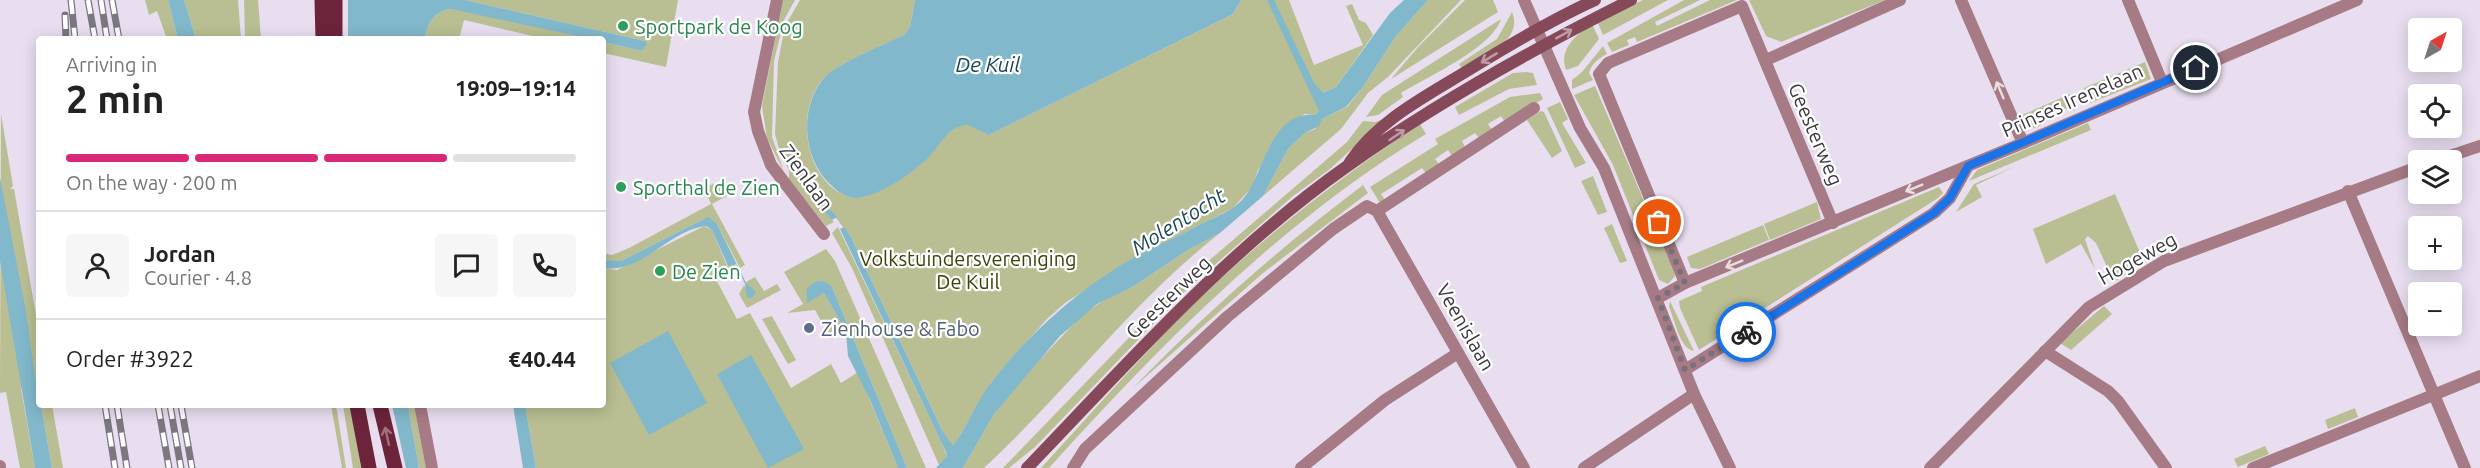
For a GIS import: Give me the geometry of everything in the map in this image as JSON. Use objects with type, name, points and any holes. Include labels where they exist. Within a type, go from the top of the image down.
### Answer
[{"type":"main road","points":[[322,0],[323,36]]},
{"type":"main road","points":[[335,0],[335,36]]},
{"type":"main road","name":"Geesterweg","points":[[1347,166],[1360,147],[1410,105],[1537,29],[1595,0]]},
{"type":"main road","name":"Geesterweg","points":[[1027,468],[1176,312],[1275,223],[1347,166],[1484,78],[1632,0]]},
{"type":"main road","points":[[358,408],[369,468]]},
{"type":"main road","points":[[381,408],[395,468]]},
{"type":"street","name":"Zienlaan","points":[[777,0],[754,112],[758,131],[771,165],[824,234]]},
{"type":"street","points":[[1524,0],[1580,128],[1604,168],[1658,298],[1694,394],[1730,468]]},
{"type":"street","points":[[1766,60],[1900,0]]},
{"type":"street","points":[[1961,0],[2023,144]]},
{"type":"street","points":[[2128,0],[2162,82]]},
{"type":"street","name":"Prinses Irenelaan","points":[[1658,298],[1685,283],[2023,144],[2341,3],[2356,0]]},
{"type":"street","name":"Geesterweg","points":[[1685,283],[1599,80],[1600,69],[1608,63],[1742,6],[1766,60],[1767,71],[1833,223]]},
{"type":"street","points":[[1073,468],[1093,442],[1227,317],[1362,206],[1374,209],[1534,108]]},
{"type":"street","points":[[2462,152],[2480,146]]},
{"type":"street","points":[[1685,370],[1934,213],[1950,198],[1968,166]]},
{"type":"street","name":"Hogeweg","points":[[1930,468],[2089,308],[2164,261],[2408,170]]},
{"type":"street","points":[[2348,191],[2465,468]]},
{"type":"street","name":"Veenislaan","points":[[1374,209],[1524,468]]},
{"type":"street","points":[[2045,351],[2108,391],[2118,401],[2166,468]]},
{"type":"street","points":[[1301,468],[1385,400],[1458,353]]},
{"type":"street","points":[[2253,468],[2480,376]]},
{"type":"street","points":[[1584,468],[1694,394]]},
{"type":"street","points":[[421,408],[432,468]]},
{"type":"green space","points":[[145,0],[168,0],[177,36],[166,36],[157,11],[149,15]]},
{"type":"green space","points":[[184,0],[238,0],[241,36],[195,36]]},
{"type":"green space","points":[[244,0],[258,0],[261,36],[245,36]]},
{"type":"green space","name":"Sportpark de Koog","points":[[465,0],[678,0],[666,67],[606,54],[606,43],[642,51],[645,41]]},
{"type":"green space","points":[[783,0],[795,0],[784,20],[774,61],[772,137],[784,172],[767,138],[762,106]]},
{"type":"green space","name":"Volkstuindersvereniging De Kuil","points":[[800,0],[915,0],[910,27],[904,35],[830,73],[814,93],[808,110],[809,147],[815,164],[824,180],[837,191],[853,198],[882,189],[908,173],[928,156],[948,133],[960,125],[968,124],[989,135],[1233,14],[1241,0],[1289,0],[1314,65],[1363,45],[1346,6],[1352,4],[1359,20],[1366,23],[1373,35],[1336,87],[1323,93],[1319,111],[1315,115],[1304,114],[1258,170],[1252,187],[1233,208],[1136,257],[1065,303],[1047,319],[992,381],[953,447],[942,430],[851,237],[810,185],[801,183],[834,222],[826,226],[789,179],[789,170],[781,156],[775,134],[778,62],[785,26]]},
{"type":"green space","points":[[1428,0],[1461,0],[1388,77],[1368,93],[1341,129],[1263,196],[1288,149],[1305,133],[1315,129],[1322,119],[1347,107],[1363,87],[1396,36]]},
{"type":"green space","points":[[1465,0],[1493,0],[1498,12],[1391,79],[1419,46]]},
{"type":"green space","points":[[1643,0],[1668,0],[1603,35],[1597,21]]},
{"type":"green space","points":[[1684,0],[1700,0],[1655,22],[1657,26],[1710,0],[1737,0],[1637,42],[1635,37],[1627,40],[1629,45],[1612,52],[1607,43]]},
{"type":"green space","points":[[1749,0],[1885,0],[1781,42],[1766,36]]},
{"type":"green space","points":[[445,10],[468,11],[578,36],[532,36],[464,20],[460,36],[426,36],[433,18]]},
{"type":"green space","points":[[1512,12],[1514,23],[1507,40],[1462,69],[1459,64],[1497,39]]},
{"type":"green space","points":[[1501,19],[1495,30],[1472,51],[1401,93],[1403,97],[1378,115],[1366,117],[1382,95]]},
{"type":"green space","points":[[1592,24],[1599,39],[1578,66],[1566,70],[1565,55],[1570,43]]},
{"type":"green space","points":[[1603,46],[1607,54],[1592,67],[1589,73],[1593,80],[1572,89],[1572,80],[1582,72]]},
{"type":"green space","points":[[2145,62],[2151,79],[2090,103],[2084,88]]},
{"type":"green space","points":[[1513,73],[1533,73],[1537,85],[1509,89],[1459,115],[1455,107]]},
{"type":"green space","points":[[1595,86],[1673,269],[1675,276],[1668,284],[1659,280],[1613,165],[1574,95]]},
{"type":"green space","points":[[1540,93],[1543,99],[1505,122],[1501,116],[1488,124],[1492,130],[1479,138],[1475,133],[1462,141],[1465,147],[1452,156],[1448,150],[1435,159],[1439,164],[1426,173],[1422,168],[1381,194],[1385,200],[1380,203],[1370,187],[1438,144],[1435,139],[1510,97]]},
{"type":"green space","points":[[2070,94],[2075,111],[2067,108],[2044,118],[2041,125],[2034,128],[2022,125],[2018,117]]},
{"type":"green space","points":[[1560,102],[1568,119],[1562,123],[1586,163],[1575,168],[1547,108]]},
{"type":"green space","points":[[1541,111],[1544,112],[1562,151],[1552,158],[1527,120]]},
{"type":"green space","points":[[1,114],[13,186],[10,189],[14,189],[36,315],[36,386],[21,389],[35,468],[20,468],[6,392],[0,393]]},
{"type":"green space","points":[[1384,119],[1330,169],[1293,196],[1185,291],[1035,447],[1009,468],[1003,468],[1176,289],[1347,142],[1363,121],[1375,122]]},
{"type":"green space","points":[[2088,123],[2091,130],[1969,181],[1977,170]]},
{"type":"green space","points":[[1420,124],[1426,134],[1373,168],[1273,245],[1225,287],[1135,375],[1049,468],[1041,468],[1129,371],[1210,288],[1327,190]]},
{"type":"green space","points":[[2016,166],[1976,185],[1982,197],[1956,212],[1974,184]]},
{"type":"green space","points":[[1593,176],[1607,212],[1598,215],[1581,181]]},
{"type":"green space","points":[[718,183],[723,185],[729,195],[712,204],[745,265],[740,268],[717,224],[704,219],[621,261],[606,260],[606,254],[612,255],[629,248],[711,204],[705,190],[710,185]]},
{"type":"green space","points":[[1363,185],[1368,193],[1263,273],[1133,388],[1244,282]]},
{"type":"green space","points":[[1939,187],[1943,193],[1938,198],[1699,350],[1679,301],[1702,291],[1701,287]]},
{"type":"green space","points":[[2115,194],[2144,262],[2114,282],[2096,243],[2088,236],[2085,239],[2095,269],[2081,244],[2046,264],[2033,229]]},
{"type":"green space","points":[[1817,202],[1821,219],[1770,240],[1764,224]]},
{"type":"green space","points":[[1612,224],[1627,261],[1620,263],[1604,228]]},
{"type":"green space","points":[[1763,225],[1769,240],[1700,269],[1691,268],[1687,257]]},
{"type":"green space","points":[[704,226],[712,230],[727,266],[735,264],[738,269],[722,272],[719,268],[712,272],[737,319],[750,313],[791,388],[831,364],[841,383],[858,372],[898,468],[536,468],[526,408],[606,408],[606,268],[617,270]]},
{"type":"green space","points":[[838,227],[940,439],[947,456],[939,465],[852,268],[832,233]]},
{"type":"green space","points":[[1220,233],[1128,317],[1043,409],[984,468],[963,468],[994,414],[1016,385],[1082,315],[1110,296],[1134,286],[1188,250]]},
{"type":"green space","points":[[826,249],[835,261],[926,468],[907,468],[832,287],[807,302],[824,293],[846,332],[831,339],[815,310],[787,313],[803,304],[784,272]]},
{"type":"green space","points":[[755,277],[764,291],[777,284],[781,290],[747,308],[739,294],[744,285],[747,289],[749,288],[746,282]]},
{"type":"green space","points":[[1670,301],[1694,351],[1685,345],[1678,333],[1669,307]]},
{"type":"green space","points":[[2104,306],[2112,314],[2071,350],[2060,343]]},
{"type":"green space","points":[[772,316],[796,360],[788,364],[762,319]]},
{"type":"green space","points":[[42,408],[53,408],[63,468],[52,468]]},
{"type":"green space","points":[[332,408],[336,408],[346,468],[342,468]]},
{"type":"green space","points":[[343,408],[351,408],[361,468],[353,468]]},
{"type":"green space","points":[[409,408],[415,408],[426,468],[419,468]]},
{"type":"green space","points":[[2355,408],[2358,417],[2328,429],[2325,420]]},
{"type":"green space","points":[[2265,446],[2269,454],[2238,467],[2234,459]]},
{"type":"water","points":[[168,0],[184,0],[195,36],[177,36]]},
{"type":"water","points":[[348,0],[465,0],[645,41],[647,44],[642,51],[606,43],[606,36],[577,36],[451,9],[440,12],[433,18],[426,36],[348,36]]},
{"type":"water","name":"De Kuil","points":[[915,0],[1241,0],[1233,14],[989,135],[968,125],[955,128],[928,158],[904,177],[875,193],[856,198],[849,197],[832,186],[815,163],[807,134],[810,104],[816,90],[830,73],[904,35],[910,27]]},
{"type":"water","points":[[1267,0],[1274,0],[1314,83],[1323,93],[1336,87],[1390,13],[1404,0],[1428,0],[1396,36],[1363,87],[1346,107],[1322,119],[1319,126],[1305,133],[1288,149],[1263,196],[1220,233],[1188,250],[1134,286],[1097,304],[1060,336],[994,414],[963,468],[936,468],[947,456],[946,452],[840,229],[844,227],[851,237],[942,430],[953,446],[993,380],[1051,318],[1083,291],[1118,267],[1234,207],[1250,190],[1277,134],[1287,123],[1300,116],[1315,115],[1319,111]]},
{"type":"water","points":[[0,178],[26,311],[36,383],[36,408],[42,408],[52,468],[35,468],[0,261]]},
{"type":"water","points":[[804,181],[837,217],[832,220],[802,184]]},
{"type":"water","points":[[708,217],[717,224],[746,283],[756,292],[752,298],[747,297],[745,284],[736,264],[728,266],[712,230],[706,226],[680,235],[631,265],[606,268],[606,260],[621,261]]},
{"type":"water","points":[[817,281],[826,282],[832,287],[907,468],[898,468],[870,400],[848,356],[846,332],[824,293],[807,303],[807,288]]},
{"type":"water","points":[[668,331],[707,403],[649,435],[610,363]]},
{"type":"water","points":[[751,355],[804,449],[768,468],[717,374]]},
{"type":"water","points":[[393,408],[409,408],[419,468],[406,468]]},
{"type":"water","points":[[513,408],[526,408],[536,468],[523,468]]},
{"type":"railway","points":[[71,0],[75,36]]},
{"type":"railway","points":[[88,0],[94,36]]},
{"type":"railway","points":[[101,0],[107,36]]},
{"type":"railway","points":[[112,0],[118,36]]},
{"type":"railway","points":[[65,15],[66,36]]},
{"type":"railway","points":[[105,408],[115,468]]},
{"type":"railway","points":[[117,408],[127,468]]},
{"type":"railway","points":[[159,408],[169,468]]},
{"type":"railway","points":[[171,408],[181,468]]},
{"type":"railway","points":[[182,408],[192,468]]},
{"type":"way so far","points":[[1659,222],[1685,283],[1658,298],[1685,370],[1746,332]]},
{"type":"place","name":"Sportpark de Koog","points":[[623,26]]},
{"type":"place","name":"Sporthal de Zien","points":[[621,187]]},
{"type":"place","name":"De Zien","points":[[660,271]]},
{"type":"place","name":"Zienhouse & Fabo","points":[[809,328]]},
{"type":"route","points":[[1746,332],[1934,213],[1950,198],[1968,166],[2196,68]]},
{"type":"water label","name":"Molentocht","points":[[1178,221]]}]
